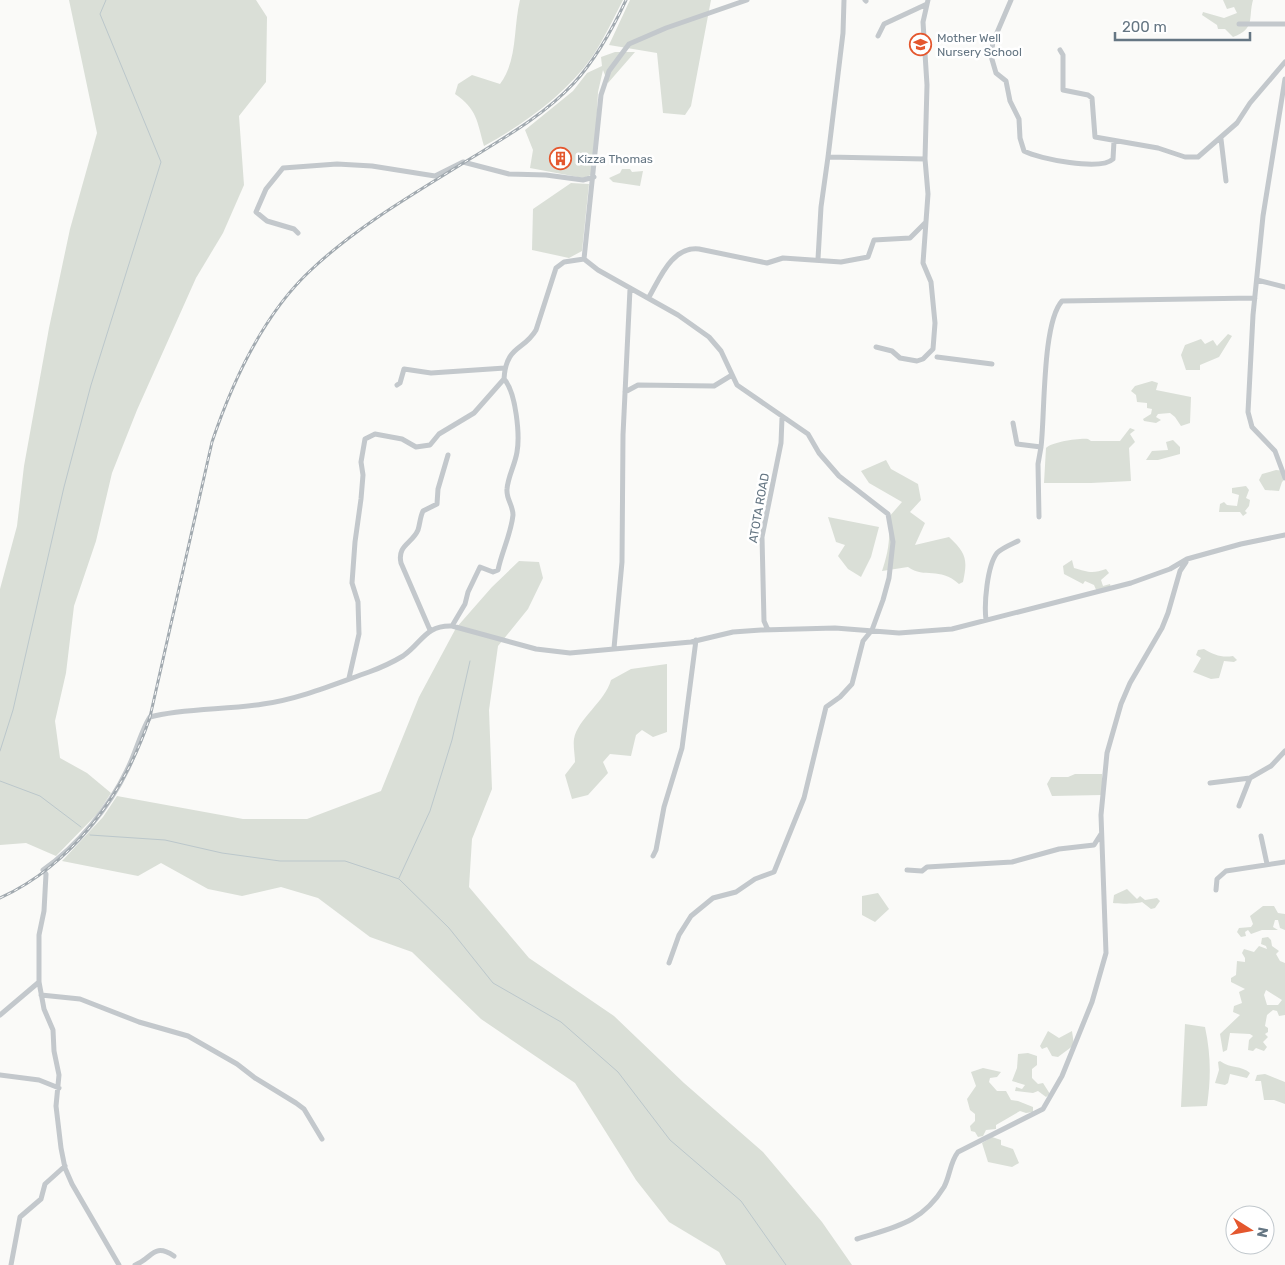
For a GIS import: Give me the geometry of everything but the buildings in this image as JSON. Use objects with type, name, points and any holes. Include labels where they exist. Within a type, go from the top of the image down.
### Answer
[{"type":"street","points":[[584,259],[602,89],[609,71],[630,44],[735,2],[747,0]]},
{"type":"street","points":[[818,260],[821,207],[843,33],[844,0]]},
{"type":"street","points":[[1011,0],[993,42],[991,56],[996,72],[1006,81],[1010,101],[1019,119],[1020,138],[1024,151],[1049,161],[1103,165],[1112,159],[1114,141]]},
{"type":"street","points":[[878,36],[884,24],[928,2]]},
{"type":"street","points":[[876,347],[892,351],[900,358],[917,361],[923,359],[933,349],[935,323],[931,282],[923,263],[928,194],[925,160],[928,98],[923,22],[928,2]]},
{"type":"street","points":[[1239,24],[1285,24]]},
{"type":"street","points":[[1060,50],[1063,55],[1064,90],[1091,96],[1094,105],[1095,137],[1158,148],[1195,158],[1221,139],[1240,120],[1250,103],[1285,62]]},
{"type":"street","points":[[1285,80],[1283,110],[1263,216],[1255,298],[1248,412],[1252,427],[1275,451],[1285,478]]},
{"type":"street","points":[[1221,139],[1226,181]]},
{"type":"street","points":[[828,157],[925,160]]},
{"type":"street","points":[[298,232],[262,219],[256,212],[266,189],[283,168],[337,164],[372,166],[435,176],[463,162],[509,174],[546,174],[566,179],[587,180],[594,177]]},
{"type":"street","points":[[649,297],[669,264],[677,255],[694,248],[768,263],[782,258],[841,262],[867,258],[874,240],[910,238],[927,221]]},
{"type":"street","points":[[349,678],[359,634],[358,602],[352,583],[355,542],[361,503],[363,475],[361,462],[365,439],[374,434],[402,439],[416,448],[430,446],[439,434],[474,413],[504,379],[505,368],[512,353],[536,330],[556,268],[569,260],[584,259],[598,270],[678,315],[714,342],[726,360],[737,385],[745,393],[808,434],[819,452],[839,476],[888,514],[893,542],[889,578],[872,630],[864,637],[852,684],[840,697],[826,707],[804,798],[774,873],[756,879],[736,892],[713,898],[691,916],[679,934],[669,963]]},
{"type":"street","points":[[1257,280],[1285,287]]},
{"type":"street","points":[[614,648],[622,562],[625,392],[630,289]]},
{"type":"street","points":[[1039,518],[1038,464],[1050,335],[1062,301],[1255,298]]},
{"type":"street","points":[[937,357],[992,364]]},
{"type":"street","points":[[397,385],[400,383],[404,369],[431,373],[505,368]]},
{"type":"street","points":[[625,392],[638,385],[714,386],[732,375]]},
{"type":"street","points":[[452,626],[465,604],[468,592],[480,567],[498,571],[501,553],[510,532],[513,511],[507,497],[507,488],[518,446],[515,402],[504,379]]},
{"type":"street","name":"ATOTA ROAD","points":[[768,630],[764,621],[762,536],[781,443],[782,418]]},
{"type":"street","points":[[1013,423],[1016,444],[1041,447]]},
{"type":"street","points":[[430,630],[401,563],[400,554],[405,544],[418,531],[423,511],[437,504],[439,498],[438,489],[448,456]]},
{"type":"street","points":[[119,1265],[82,1203],[65,1166],[56,1106],[59,1075],[54,1051],[53,1030],[39,982],[39,935],[44,911],[46,874],[43,870],[70,846],[109,801],[127,771],[149,718],[175,713],[275,702],[374,670],[403,656],[430,630],[442,626],[452,626],[545,651],[570,653],[696,640],[733,632],[799,628],[907,633],[952,629],[1131,583],[1170,569],[1188,559],[1241,544],[1285,535]]},
{"type":"street","points":[[986,620],[988,583],[995,558],[1000,551],[1018,540]]},
{"type":"street","points":[[858,1239],[897,1227],[918,1218],[944,1187],[953,1159],[958,1152],[1036,1114],[1050,1100],[1074,1048],[1105,962],[1102,833],[1103,783],[1114,726],[1130,683],[1168,613],[1180,571],[1188,559]]},
{"type":"street","points":[[653,856],[656,850],[664,807],[682,748],[696,640]]},
{"type":"street","points":[[1210,782],[1250,778],[1271,766],[1285,752]]},
{"type":"street","points":[[1239,806],[1250,778]]},
{"type":"street","points":[[907,870],[922,871],[927,867],[1012,862],[1059,849],[1094,846],[1102,833]]},
{"type":"street","points":[[1261,836],[1267,864]]},
{"type":"street","points":[[1216,890],[1218,879],[1226,872],[1285,862]]},
{"type":"street","points":[[0,1015],[39,982]]},
{"type":"street","points":[[41,994],[80,999],[139,1022],[188,1036],[237,1064],[255,1078],[304,1109],[322,1139]]},
{"type":"street","points":[[0,1075],[39,1080],[58,1088]]},
{"type":"street","points":[[11,1265],[20,1218],[42,1199],[46,1184],[65,1166]]},
{"type":"street","points":[[135,1265],[155,1252],[167,1252],[174,1256]]},
{"type":"shaded area","points":[[69,0],[256,0],[267,17],[266,82],[239,116],[244,185],[223,233],[196,278],[137,410],[112,473],[96,541],[74,606],[66,673],[55,721],[60,758],[87,773],[111,793],[98,813],[56,856],[26,843],[0,845],[0,589],[17,526],[24,466],[49,328],[70,229],[97,133]]},
{"type":"shaded area","points":[[520,0],[623,0],[592,57],[569,84],[543,108],[484,146],[478,123],[472,110],[455,94],[458,84],[472,75],[500,84],[510,65]]},
{"type":"shaded area","points":[[630,0],[711,0],[691,106],[685,115],[663,113],[657,53],[609,45]]},
{"type":"shaded area","points":[[1223,0],[1253,0],[1248,26],[1240,34],[1233,37],[1225,29],[1218,29],[1217,25],[1202,15],[1203,12],[1224,18],[1237,13],[1234,7],[1227,9]]},
{"type":"shaded area","points":[[615,52],[635,52],[608,83],[603,70],[598,92],[594,174],[583,178],[530,168],[533,150],[525,130],[573,91],[587,73],[602,66],[601,57]]},
{"type":"shaded area","points":[[622,169],[630,169],[632,172],[643,171],[640,186],[613,182],[609,178],[620,173]]},
{"type":"shaded area","points":[[571,183],[589,184],[582,251],[569,258],[532,250],[533,209]]},
{"type":"shaded area","points":[[1228,334],[1232,336],[1219,357],[1200,365],[1200,370],[1186,370],[1181,355],[1185,345],[1201,339],[1205,344],[1213,340],[1217,346]]},
{"type":"shaded area","points":[[1152,381],[1158,383],[1156,390],[1191,397],[1190,423],[1181,426],[1170,413],[1158,414],[1156,417],[1161,420],[1156,423],[1144,421],[1143,419],[1151,414],[1152,409],[1147,408],[1147,403],[1137,402],[1136,395],[1131,391],[1135,386]]},
{"type":"shaded area","points":[[1130,428],[1135,430],[1130,434],[1135,442],[1129,448],[1131,481],[1044,483],[1046,448],[1049,446],[1078,439],[1120,441]]},
{"type":"shaded area","points":[[1173,440],[1180,447],[1180,454],[1158,460],[1146,460],[1152,451],[1168,450],[1166,442]]},
{"type":"shaded area","points":[[886,460],[891,469],[918,484],[921,500],[910,512],[925,523],[915,545],[949,537],[964,557],[963,582],[959,584],[945,575],[920,572],[908,567],[882,571],[888,545],[888,518],[902,502],[869,483],[861,471]]},
{"type":"shaded area","points":[[1276,470],[1285,471],[1285,479],[1279,491],[1265,490],[1259,480],[1262,474]]},
{"type":"shaded area","points":[[1246,486],[1249,490],[1246,498],[1250,500],[1249,506],[1245,511],[1247,513],[1243,516],[1240,512],[1219,512],[1220,504],[1224,502],[1227,505],[1237,506],[1239,495],[1232,493],[1232,488]]},
{"type":"shaded area","points":[[828,517],[879,527],[871,557],[861,577],[848,569],[838,556],[845,545],[836,542]]},
{"type":"shaded area","points":[[1072,560],[1074,568],[1083,571],[1094,572],[1106,569],[1109,573],[1101,580],[1103,586],[1110,584],[1111,588],[1097,592],[1094,585],[1085,581],[1083,584],[1064,574],[1063,566]]},
{"type":"shaded area","points":[[519,561],[539,562],[543,578],[528,609],[498,646],[489,710],[492,789],[472,839],[469,887],[529,958],[614,1016],[684,1083],[763,1152],[822,1222],[852,1265],[726,1265],[719,1252],[669,1222],[636,1180],[575,1083],[481,1019],[412,952],[370,937],[318,898],[281,887],[242,896],[208,889],[161,863],[138,876],[62,861],[103,817],[117,796],[243,819],[307,819],[381,791],[419,697],[456,628],[492,587]]},
{"type":"shaded area","points":[[1204,649],[1218,656],[1233,656],[1237,660],[1234,662],[1224,661],[1219,678],[1211,679],[1193,672],[1201,658],[1196,655],[1198,650]]},
{"type":"shaded area","points":[[667,664],[667,732],[653,737],[642,730],[636,735],[631,756],[610,754],[603,762],[608,773],[588,795],[572,799],[565,775],[575,762],[574,739],[576,731],[603,696],[611,680],[631,669]]},
{"type":"shaded area","points":[[1075,774],[1102,774],[1102,795],[1052,796],[1047,784],[1051,777],[1068,777]]},
{"type":"shaded area","points":[[1127,889],[1137,899],[1140,896],[1145,900],[1157,898],[1160,901],[1155,908],[1151,909],[1142,902],[1113,903],[1114,895]]},
{"type":"shaded area","points":[[878,893],[889,909],[875,922],[862,915],[862,896]]},
{"type":"shaded area","points":[[1263,906],[1274,906],[1278,913],[1285,914],[1285,930],[1280,928],[1278,920],[1275,920],[1273,927],[1278,930],[1262,930],[1251,934],[1248,930],[1245,932],[1246,936],[1241,937],[1237,932],[1239,928],[1251,927],[1253,924],[1250,916]]},
{"type":"shaded area","points":[[1268,937],[1271,940],[1272,946],[1279,951],[1276,954],[1280,961],[1285,963],[1285,1015],[1279,1016],[1277,1011],[1273,1010],[1267,1015],[1265,1026],[1268,1028],[1268,1032],[1265,1034],[1268,1037],[1263,1042],[1267,1047],[1264,1051],[1256,1048],[1253,1051],[1248,1050],[1249,1040],[1253,1036],[1250,1034],[1230,1033],[1227,1050],[1223,1052],[1220,1034],[1240,1015],[1233,1012],[1234,1006],[1242,1003],[1239,992],[1245,989],[1231,982],[1231,978],[1236,975],[1237,961],[1245,962],[1242,953],[1244,949],[1254,952],[1259,946],[1267,949],[1266,946],[1261,944],[1262,938]],"holes":[[[1266,990],[1282,1000],[1278,1005],[1267,1005],[1264,995]]]},
{"type":"shaded area","points":[[1185,1024],[1205,1027],[1210,1066],[1207,1106],[1181,1107]]},
{"type":"shaded area","points":[[1048,1031],[1059,1038],[1072,1031],[1074,1045],[1058,1057],[1052,1056],[1047,1047],[1042,1049],[1040,1046]]},
{"type":"shaded area","points":[[1028,1053],[1037,1056],[1037,1065],[1032,1069],[1032,1078],[1038,1084],[1043,1083],[1050,1094],[1046,1097],[1038,1091],[1033,1093],[1015,1091],[1016,1087],[1022,1089],[1025,1085],[1012,1081],[1017,1068],[1018,1054]]},
{"type":"shaded area","points":[[1220,1061],[1250,1073],[1247,1078],[1230,1074],[1228,1083],[1225,1085],[1215,1083],[1219,1070],[1218,1062]]},
{"type":"shaded area","points":[[983,1068],[1001,1072],[997,1077],[990,1078],[989,1082],[997,1091],[1006,1091],[1011,1100],[1033,1107],[1033,1112],[1026,1113],[1020,1111],[996,1125],[996,1129],[986,1130],[983,1136],[978,1137],[975,1132],[971,1131],[970,1126],[975,1121],[975,1114],[970,1110],[967,1099],[976,1086],[971,1072]]},
{"type":"shaded area","points":[[1265,1074],[1285,1082],[1285,1104],[1274,1100],[1264,1100],[1261,1081],[1255,1081],[1257,1075]]},
{"type":"shaded area","points":[[992,1137],[1001,1140],[1001,1145],[1013,1149],[1019,1163],[1012,1167],[988,1162],[982,1143]]},
{"type":"waterway","points":[[0,751],[13,710],[64,487],[91,385],[161,162],[100,14],[106,0]]},
{"type":"waterway","points":[[399,878],[430,811],[452,740],[470,661]]},
{"type":"waterway","points":[[0,781],[40,796],[81,827]]},
{"type":"waterway","points":[[90,835],[165,840],[222,853],[280,861],[345,861],[399,879],[449,928],[493,983],[561,1022],[618,1072],[670,1140],[741,1201],[786,1265]]},
{"type":"railway","points":[[0,898],[27,884],[73,846],[111,798],[139,745],[150,717],[212,442],[240,372],[264,327],[294,287],[350,237],[390,209],[500,141],[551,105],[582,74],[609,33],[626,0]]},
{"type":"place","name":"Mother Well Nursery School","points":[[921,45]]},
{"type":"place","name":"Kizza Thomas","points":[[561,159]]}]
